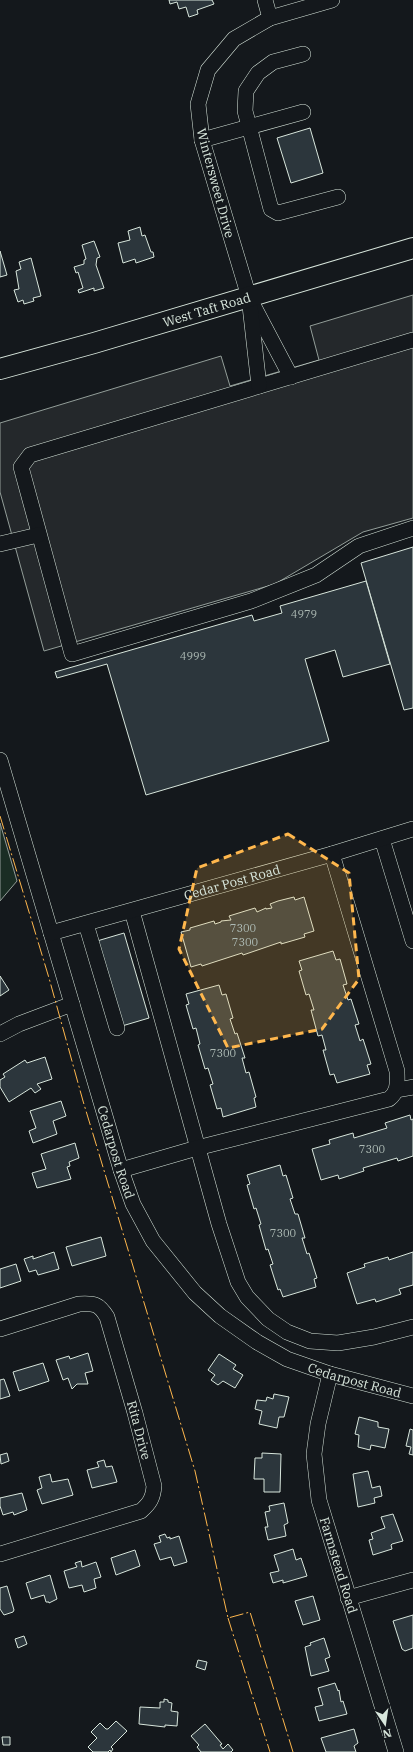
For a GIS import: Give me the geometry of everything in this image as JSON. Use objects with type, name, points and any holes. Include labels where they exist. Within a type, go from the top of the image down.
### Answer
[{"type":"main road","name":"West Taft Road","points":[[0,370],[413,248]]},
{"type":"street","points":[[265,0],[270,18]]},
{"type":"street","name":"Wintersweet Drive","points":[[249,297],[202,140],[198,104],[208,70],[234,39],[270,18],[332,0]]},
{"type":"street","points":[[303,54],[273,62],[258,73],[246,91],[244,111],[271,208],[278,213],[338,197]]},
{"type":"street","points":[[202,140],[303,112]]},
{"type":"street","points":[[249,297],[291,377]]},
{"type":"street","points":[[249,297],[260,386]]},
{"type":"street","points":[[413,340],[30,455],[21,467],[38,535],[72,654],[251,601],[316,575],[360,546],[413,528]]},
{"type":"street","points":[[0,544],[38,535]]},
{"type":"street","name":"Cedarpost Road","points":[[0,760],[121,1170],[134,1204],[153,1241],[195,1293],[220,1316],[257,1342],[287,1359],[330,1374],[413,1396]]},
{"type":"street","name":"Cedar Post Road","points":[[51,933],[332,854],[413,829]]},
{"type":"street","points":[[382,839],[413,941]]},
{"type":"street","points":[[121,1170],[197,1148],[389,1099],[394,1095],[397,1090],[397,1071],[332,854]]},
{"type":"street","points":[[132,911],[219,1224],[238,1282],[247,1297],[268,1319],[287,1332],[310,1341],[338,1343],[413,1327]]},
{"type":"street","points":[[86,924],[117,1028]]},
{"type":"street","points":[[0,1034],[20,1024],[72,1004]]},
{"type":"street","points":[[397,1090],[413,1087]]},
{"type":"street","name":"Rita Drive","points":[[0,1329],[79,1304],[92,1303],[101,1308],[110,1324],[154,1486],[153,1496],[149,1504],[141,1511],[0,1554]]},
{"type":"street","name":"Farmstead Road","points":[[330,1374],[318,1424],[314,1454],[319,1500],[396,1752]]},
{"type":"street","points":[[348,1598],[413,1580]]},
{"type":"highlighted area","points":[[288,834],[349,873],[359,979],[322,1029],[228,1048],[179,949],[197,868]]},
{"type":"green space","points":[[0,823],[17,881],[0,901]]},
{"type":"shaded area","points":[[413,295],[413,518],[363,532],[275,584],[44,651],[0,492],[0,423],[221,356],[230,386],[319,360],[310,326]]},
{"type":"building","points":[[169,0],[212,0],[214,4],[197,10],[198,14],[189,17],[186,7],[179,9],[177,2],[170,4]]},
{"type":"building","points":[[310,128],[323,173],[291,183],[277,138]]},
{"type":"building","points":[[140,227],[142,236],[145,235],[154,257],[136,263],[135,259],[123,263],[118,243],[130,240],[128,231]]},
{"type":"building","points":[[94,241],[100,257],[97,258],[96,265],[104,288],[94,291],[94,288],[79,293],[78,290],[83,288],[78,272],[76,273],[74,267],[84,264],[84,260],[86,259],[82,245]]},
{"type":"building","points":[[0,251],[7,275],[0,277]]},
{"type":"building","points":[[31,258],[41,296],[33,298],[34,301],[24,304],[23,300],[18,302],[14,290],[19,289],[16,271],[21,269],[19,262]]},
{"type":"building","points":[[413,547],[413,708],[404,710],[361,563]]},
{"type":"building","points":[[366,581],[390,664],[343,677],[335,650],[305,659],[329,741],[146,795],[107,664],[57,678],[55,672],[252,615],[254,621],[282,613],[280,606]]},
{"type":"building","points":[[294,897],[295,900],[304,897],[314,931],[304,934],[305,937],[281,944],[281,942],[243,955],[242,953],[202,966],[201,964],[191,967],[181,932],[214,921],[215,924],[221,921],[231,920],[229,916],[255,908],[257,912],[266,908],[272,908],[270,904]]},
{"type":"building","points":[[124,933],[149,1018],[122,1026],[97,941]]},
{"type":"building","points":[[333,951],[336,960],[340,959],[347,984],[343,985],[348,1000],[351,999],[359,1024],[355,1025],[360,1041],[363,1039],[371,1064],[367,1065],[370,1074],[337,1083],[334,1074],[330,1075],[323,1050],[326,1050],[322,1035],[318,1036],[311,1010],[314,1010],[309,994],[306,995],[299,971],[302,970],[299,961]]},
{"type":"building","points":[[0,976],[9,990],[0,996]]},
{"type":"building","points":[[219,985],[222,995],[226,994],[233,1018],[230,1019],[235,1034],[237,1033],[245,1058],[242,1058],[246,1073],[249,1072],[256,1097],[254,1098],[256,1107],[223,1117],[221,1108],[217,1109],[210,1085],[213,1084],[208,1068],[205,1069],[198,1045],[200,1044],[196,1028],[193,1029],[186,1005],[189,1004],[186,994]]},
{"type":"building","points":[[45,1057],[52,1079],[37,1084],[41,1089],[35,1093],[31,1088],[9,1102],[0,1087],[0,1080],[5,1077],[3,1074],[25,1060],[27,1063]]},
{"type":"building","points":[[61,1101],[66,1116],[53,1121],[57,1134],[33,1143],[29,1131],[36,1128],[30,1111]]},
{"type":"building","points":[[410,1115],[411,1120],[413,1119],[413,1156],[398,1161],[397,1158],[363,1168],[364,1171],[339,1179],[338,1175],[321,1180],[312,1149],[330,1144],[329,1140],[353,1133],[354,1138],[387,1128],[385,1123]]},
{"type":"building","points":[[75,1143],[79,1158],[69,1162],[70,1166],[67,1167],[71,1179],[37,1188],[32,1173],[46,1169],[41,1154]]},
{"type":"building","points":[[280,1165],[283,1176],[286,1175],[293,1198],[290,1199],[295,1214],[298,1214],[305,1238],[302,1238],[307,1254],[309,1253],[317,1278],[314,1279],[316,1287],[283,1297],[280,1289],[278,1290],[270,1265],[273,1264],[268,1249],[266,1250],[259,1225],[261,1224],[256,1208],[254,1209],[247,1185],[250,1184],[247,1175]]},
{"type":"building","points":[[101,1237],[106,1256],[72,1266],[66,1247]]},
{"type":"building","points":[[54,1252],[59,1269],[38,1275],[36,1270],[29,1272],[24,1259],[33,1256],[33,1259]]},
{"type":"building","points":[[413,1252],[413,1285],[399,1289],[401,1294],[376,1302],[375,1299],[357,1304],[347,1273],[365,1267],[364,1264],[388,1257],[389,1260]]},
{"type":"building","points":[[16,1264],[21,1281],[0,1288],[0,1269]]},
{"type":"building","points":[[88,1353],[93,1371],[85,1373],[88,1384],[77,1384],[72,1389],[68,1378],[63,1380],[56,1360],[69,1356],[70,1359]]},
{"type":"building","points":[[219,1354],[236,1365],[233,1369],[243,1375],[235,1388],[223,1381],[218,1385],[211,1380],[215,1375],[208,1370]]},
{"type":"building","points":[[43,1363],[49,1381],[19,1391],[13,1372]]},
{"type":"building","points":[[4,1379],[10,1396],[0,1399],[0,1380]]},
{"type":"building","points":[[274,1394],[289,1397],[284,1417],[279,1417],[277,1428],[259,1424],[262,1411],[255,1409],[257,1400],[266,1401],[267,1397],[273,1399]]},
{"type":"building","points":[[359,1417],[378,1422],[378,1427],[389,1429],[385,1448],[371,1445],[370,1450],[358,1447],[359,1435],[355,1434]]},
{"type":"building","points":[[410,1429],[413,1430],[413,1455],[409,1454],[411,1447],[406,1446]]},
{"type":"building","points":[[7,1453],[9,1461],[1,1464],[0,1455]]},
{"type":"building","points":[[262,1453],[281,1454],[280,1492],[264,1492],[264,1479],[254,1479],[255,1458],[262,1458]]},
{"type":"building","points":[[104,1460],[106,1467],[112,1466],[117,1482],[92,1488],[87,1470],[99,1467],[97,1462]]},
{"type":"building","points":[[368,1471],[372,1488],[380,1486],[382,1496],[374,1498],[375,1503],[358,1507],[353,1474]]},
{"type":"building","points":[[50,1474],[52,1482],[68,1479],[73,1495],[42,1504],[37,1490],[42,1488],[39,1477]]},
{"type":"building","points":[[22,1493],[27,1510],[14,1515],[13,1512],[3,1515],[0,1506],[0,1498]]},
{"type":"building","points":[[284,1503],[288,1523],[284,1525],[286,1536],[268,1540],[265,1527],[268,1527],[265,1512],[270,1511],[269,1506]]},
{"type":"building","points":[[393,1514],[403,1541],[392,1544],[392,1549],[373,1555],[369,1540],[373,1539],[371,1533],[385,1528],[381,1517]]},
{"type":"building","points":[[165,1534],[167,1538],[170,1537],[170,1539],[179,1536],[187,1562],[174,1566],[171,1557],[160,1560],[154,1544],[161,1542],[159,1536]]},
{"type":"building","points":[[293,1549],[296,1560],[301,1558],[307,1576],[283,1583],[283,1580],[273,1583],[270,1573],[279,1571],[274,1555]]},
{"type":"building","points":[[135,1550],[140,1566],[116,1575],[111,1558]]},
{"type":"building","points":[[81,1561],[82,1567],[96,1562],[101,1577],[94,1579],[96,1588],[84,1592],[82,1585],[69,1588],[64,1571],[77,1567],[75,1563]]},
{"type":"building","points":[[50,1575],[57,1599],[49,1603],[46,1602],[44,1595],[31,1599],[26,1583]]},
{"type":"building","points":[[7,1586],[14,1610],[13,1612],[4,1615],[0,1609],[0,1588]]},
{"type":"building","points":[[313,1596],[320,1620],[303,1625],[295,1601]]},
{"type":"building","points":[[413,1615],[413,1648],[405,1651],[402,1649],[393,1621]]},
{"type":"building","points":[[24,1636],[27,1644],[18,1648],[15,1639]]},
{"type":"building","points":[[324,1638],[330,1657],[325,1659],[329,1671],[311,1676],[305,1647],[311,1645],[310,1643]]},
{"type":"building","points":[[198,1660],[207,1662],[205,1670],[196,1667]]},
{"type":"building","points":[[335,1683],[338,1691],[339,1690],[341,1702],[343,1701],[347,1714],[319,1721],[315,1707],[323,1705],[318,1688]]},
{"type":"building","points":[[164,1699],[172,1703],[171,1711],[178,1712],[177,1726],[165,1725],[165,1727],[139,1724],[140,1707],[160,1708],[160,1702],[164,1702]]},
{"type":"building","points":[[116,1721],[127,1731],[111,1747],[113,1749],[111,1752],[110,1750],[108,1752],[93,1752],[88,1747],[97,1738],[91,1732],[100,1723],[108,1729]]},
{"type":"building","points":[[205,1724],[222,1744],[220,1745],[223,1749],[228,1744],[233,1750],[231,1752],[201,1752],[197,1747],[199,1745],[191,1736]]},
{"type":"building","points":[[354,1729],[358,1743],[354,1746],[356,1752],[326,1752],[321,1738]]},
{"type":"building","points":[[2,1737],[10,1737],[10,1745],[3,1745]]},
{"type":"power","points":[[0,816],[49,978],[83,1101],[195,1471],[228,1618],[250,1612],[293,1752]]},
{"type":"power","points":[[228,1618],[270,1752]]}]
